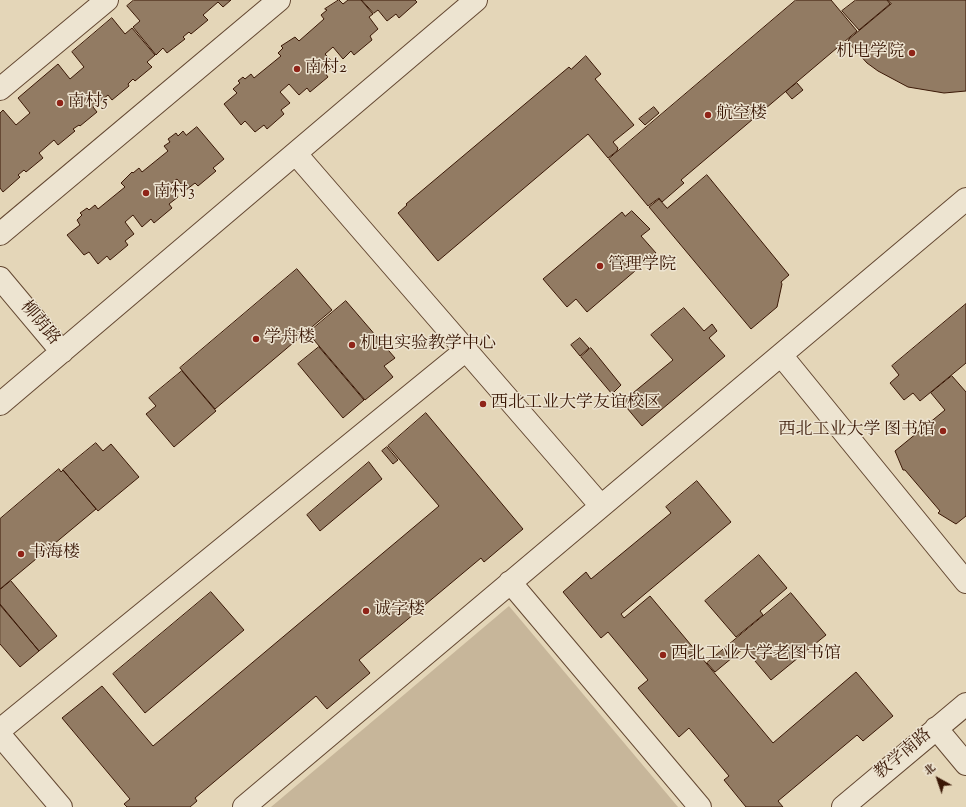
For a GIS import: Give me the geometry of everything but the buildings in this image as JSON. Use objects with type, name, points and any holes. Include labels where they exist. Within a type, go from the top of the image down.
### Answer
[{"type":"street","points":[[0,89],[107,0]]},
{"type":"street","points":[[0,234],[279,0]]},
{"type":"street","points":[[0,404],[476,0]]},
{"type":"street","points":[[296,154],[601,506]]},
{"type":"street","points":[[244,807],[966,199]]},
{"type":"street","name":"柳荫路","points":[[0,278],[62,352]]},
{"type":"street","points":[[0,730],[466,350]]},
{"type":"street","points":[[781,355],[966,582]]},
{"type":"street","points":[[510,582],[700,807]]},
{"type":"street","name":"教学南路","points":[[843,807],[966,704]]},
{"type":"street","points":[[936,728],[966,764]]},
{"type":"street","points":[[0,735],[61,807]]},
{"type":"shaded area","points":[[509,606],[678,807],[271,807]]},
{"type":"place","name":"机电学院","points":[[912,53]]},
{"type":"place","name":"南村2","points":[[297,69]]},
{"type":"place","name":"南村5","points":[[60,103]]},
{"type":"place","name":"航空楼","points":[[708,115]]},
{"type":"place","name":"南村3","points":[[146,193]]},
{"type":"place","name":"管理学院","points":[[600,266]]},
{"type":"place","name":"学舟楼","points":[[256,339]]},
{"type":"place","name":"机电实验教学中心","points":[[352,345]]},
{"type":"place","name":"西北工业大学友谊校区","points":[[483,404]]},
{"type":"place","name":"西北工业大学 图书馆","points":[[943,431]]},
{"type":"place","name":"书海楼","points":[[21,554]]},
{"type":"place","name":"诚字楼","points":[[366,611]]},
{"type":"place","name":"西北工业大学老图书馆","points":[[663,655]]}]
